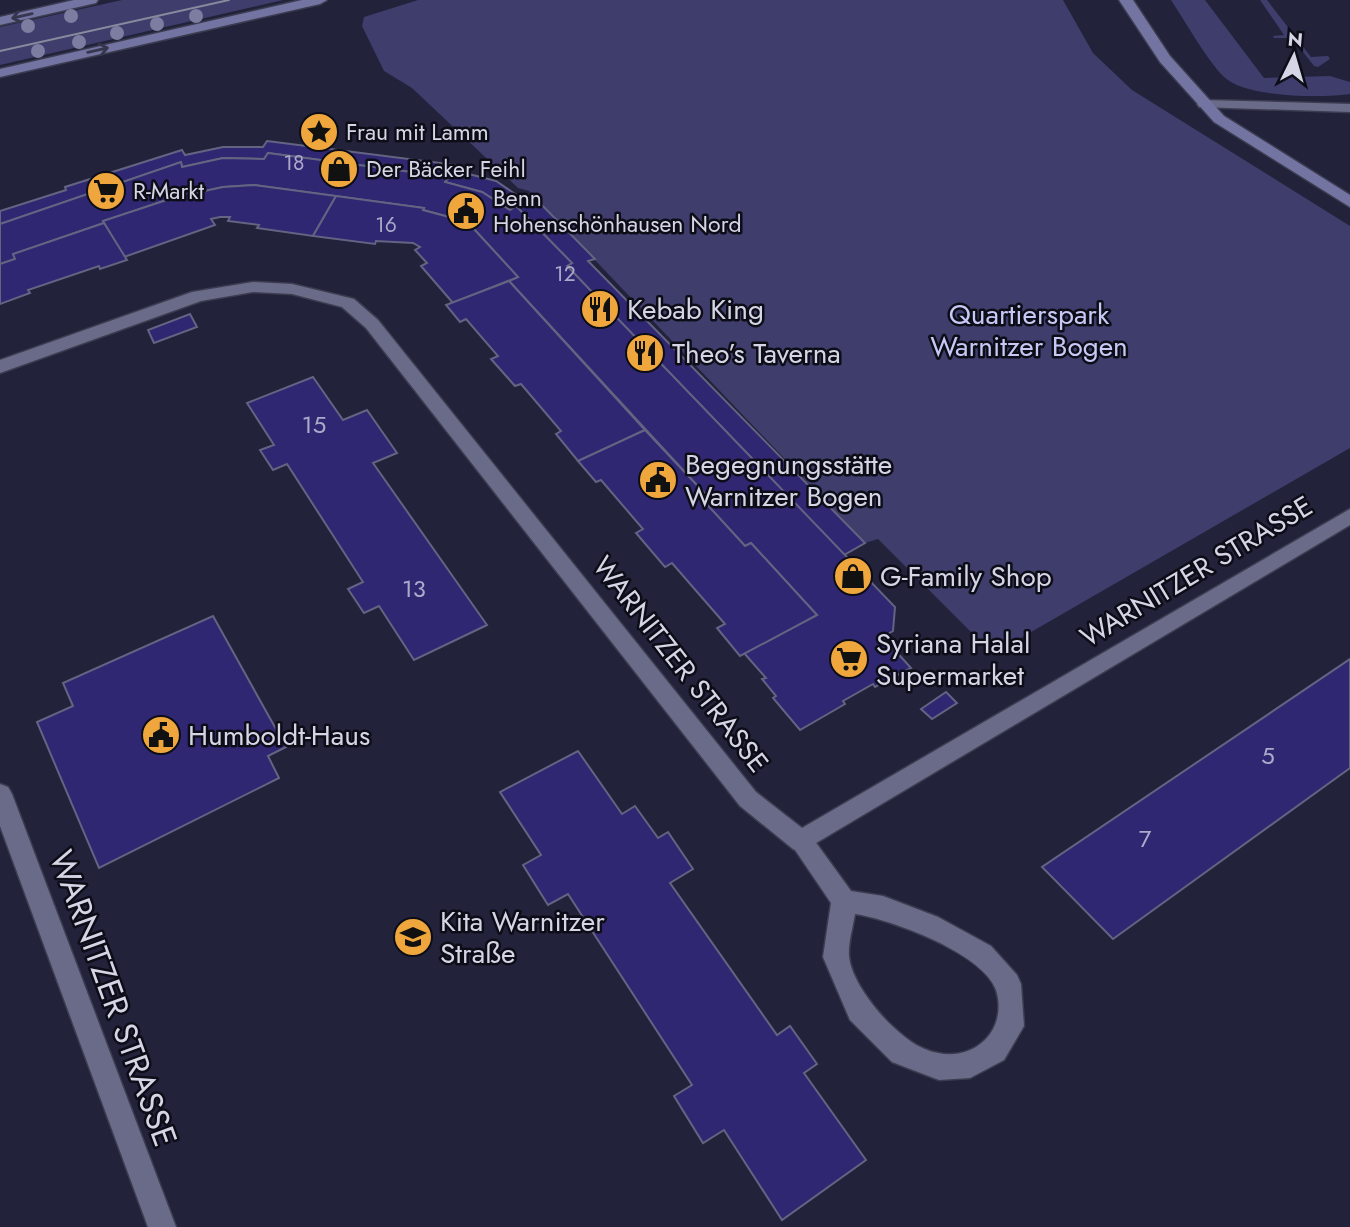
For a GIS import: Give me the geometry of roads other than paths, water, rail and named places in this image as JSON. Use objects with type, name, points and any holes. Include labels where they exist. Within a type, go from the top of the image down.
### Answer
[{"type":"main road","points":[[0,21],[91,0]]},
{"type":"main road","points":[[0,73],[320,0]]},
{"type":"main road","points":[[1126,0],[1165,59],[1219,119],[1350,202]]},
{"type":"street","points":[[1204,104],[1350,108]]},
{"type":"street","name":"WARNITZER STRASSE","points":[[0,367],[198,296],[253,287],[292,289],[348,303],[372,324],[748,799],[801,841],[1350,516]]},
{"type":"street","name":"WARNITZER STRASSE","points":[[0,794],[162,1227]]},
{"type":"street","points":[[801,841],[844,901],[836,957],[859,1011],[901,1053],[939,1067],[970,1065],[995,1051],[1011,1026],[1008,984],[982,954],[929,925],[883,907],[844,901]]},
{"type":"tram line","points":[[0,51],[229,0]]},
{"type":"place","name":"Frau mit Lamm","points":[[319,132]]},
{"type":"place","name":"Der Bäcker Feihl","points":[[339,169]]},
{"type":"place","name":"R-Markt","points":[[106,191]]},
{"type":"place","name":"Benn Hohenschönhausen Nord","points":[[466,211]]},
{"type":"place","name":"Kebab King","points":[[600,309]]},
{"type":"place","name":"Theo’s Taverna","points":[[645,353]]},
{"type":"place","name":"Begegnungsstätte Warnitzer Bogen","points":[[658,480]]},
{"type":"place","name":"G-Family Shop","points":[[853,576]]},
{"type":"place","name":"Syriana Halal Supermarket","points":[[849,659]]},
{"type":"place","name":"Humboldt-Haus","points":[[161,735]]},
{"type":"place","name":"Kita Warnitzer Straße","points":[[413,937]]},
{"type":"park label","name":"Quartierspark Warnitzer Bogen","points":[[1029,330]]}]
